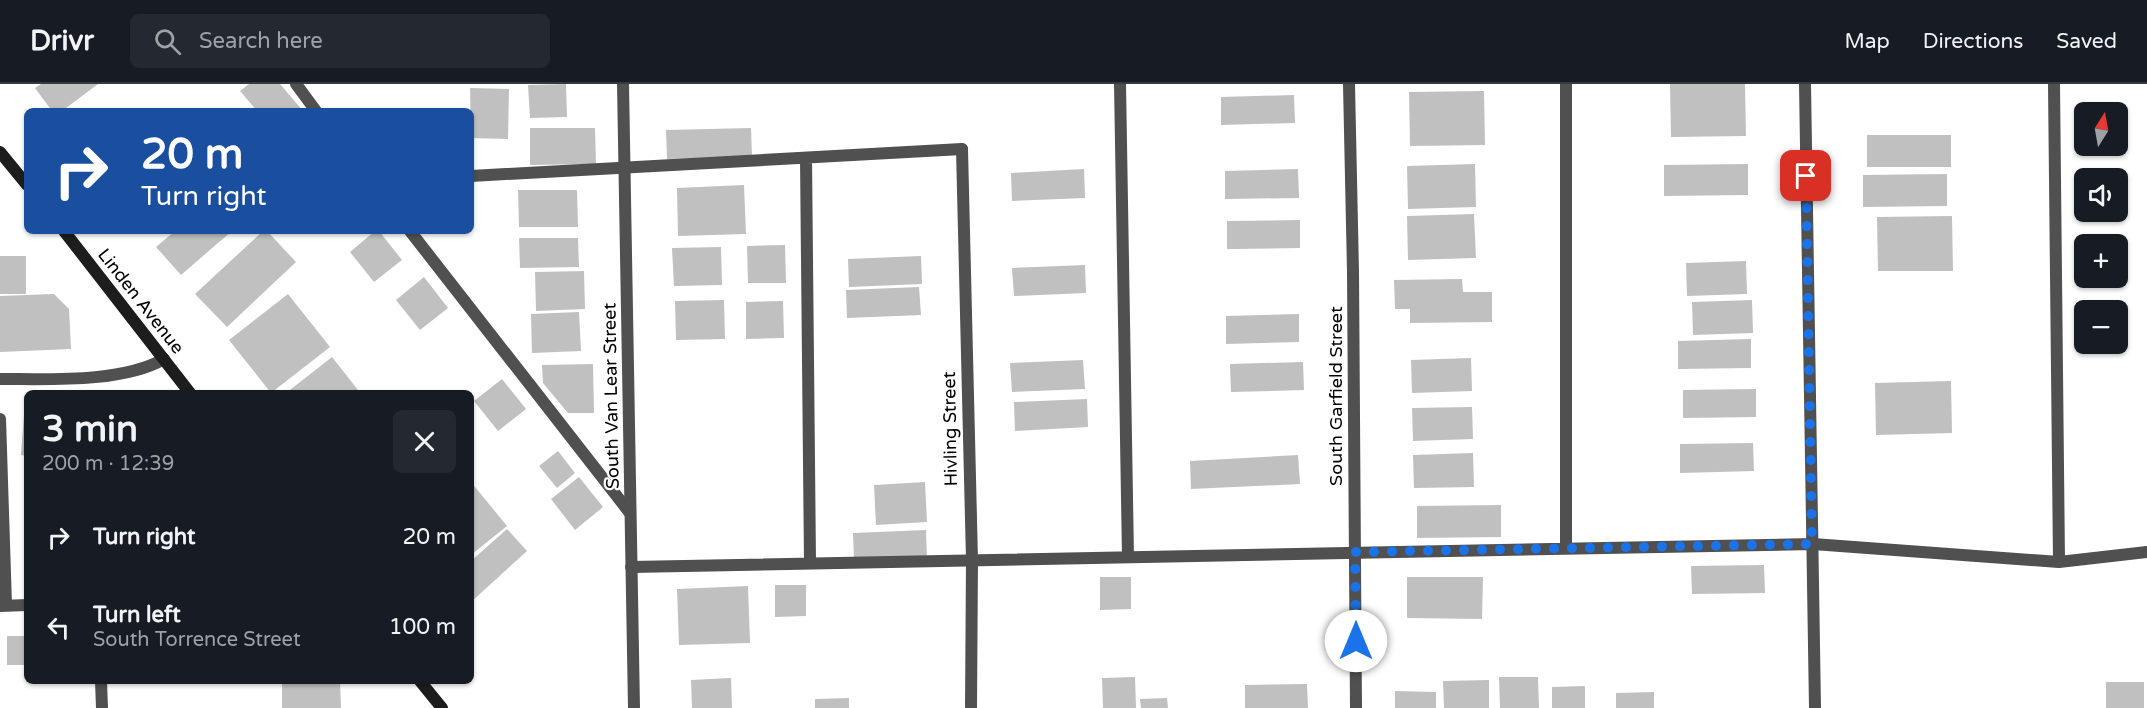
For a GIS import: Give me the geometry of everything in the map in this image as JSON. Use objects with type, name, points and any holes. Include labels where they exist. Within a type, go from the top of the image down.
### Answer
[{"type":"main road","points":[[0,152],[24,181]]},
{"type":"main road","name":"Linden Avenue","points":[[66,234],[188,390]]},
{"type":"main road","points":[[422,684],[442,708]]},
{"type":"street","points":[[296,84],[314,108]]},
{"type":"street","name":"South Van Lear Street","points":[[623,84],[634,708]]},
{"type":"street","points":[[1120,84],[1128,557]]},
{"type":"street","name":"South Garfield Street","points":[[1349,84],[1353,272],[1356,708]]},
{"type":"street","points":[[1566,84],[1566,548]]},
{"type":"street","points":[[1805,84],[1815,708]]},
{"type":"street","points":[[2054,84],[2059,562]]},
{"type":"street","name":"Hivling Street","points":[[806,158],[962,149],[972,560],[971,708]]},
{"type":"street","points":[[474,176],[806,158],[810,563]]},
{"type":"street","points":[[412,234],[630,513]]},
{"type":"street","points":[[0,379],[123,375],[149,368],[164,360]]},
{"type":"street","points":[[0,419],[3,606],[24,605]]},
{"type":"street","points":[[631,567],[1812,544],[2059,562],[2147,552]]},
{"type":"street","points":[[101,684],[102,708]]},
{"type":"building","points":[[41,84],[98,84],[66,108],[50,108],[35,88]]},
{"type":"building","points":[[249,84],[280,84],[300,108],[254,108],[240,91]]},
{"type":"building","points":[[566,84],[567,117],[530,118],[528,85]]},
{"type":"building","points":[[1670,84],[1745,84],[1746,136],[1671,137]]},
{"type":"building","points":[[470,88],[509,89],[508,139],[474,138],[474,108],[470,108]]},
{"type":"building","points":[[1484,91],[1485,145],[1410,146],[1409,92]]},
{"type":"building","points":[[1294,95],[1295,123],[1221,125],[1221,97]]},
{"type":"building","points":[[530,128],[595,128],[596,164],[530,165]]},
{"type":"building","points":[[751,128],[752,157],[667,159],[666,130]]},
{"type":"building","points":[[1867,135],[1951,135],[1951,167],[1867,167]]},
{"type":"building","points":[[1475,164],[1476,207],[1408,209],[1407,166]]},
{"type":"building","points":[[1748,164],[1748,195],[1664,196],[1664,165]]},
{"type":"building","points":[[1084,169],[1085,198],[1012,201],[1011,173]]},
{"type":"building","points":[[1298,169],[1299,198],[1225,199],[1225,171]]},
{"type":"building","points":[[1947,174],[1947,206],[1863,207],[1863,175]]},
{"type":"building","points":[[744,185],[746,234],[678,236],[677,188]]},
{"type":"building","points":[[518,190],[577,190],[578,227],[519,227]]},
{"type":"building","points":[[1474,214],[1476,258],[1408,260],[1407,216]]},
{"type":"building","points":[[1952,216],[1953,271],[1878,271],[1877,217]]},
{"type":"building","points":[[1300,220],[1300,248],[1227,249],[1227,221]]},
{"type":"building","points":[[171,234],[229,234],[181,275],[156,247]]},
{"type":"building","points":[[260,234],[270,234],[296,262],[227,327],[195,294]]},
{"type":"building","points":[[371,234],[381,234],[402,260],[374,282],[350,252]]},
{"type":"building","points":[[519,238],[578,238],[579,267],[520,268]]},
{"type":"building","points":[[785,245],[786,283],[748,283],[747,246]]},
{"type":"building","points":[[721,247],[722,285],[674,286],[672,248]]},
{"type":"building","points":[[0,256],[26,256],[26,294],[0,294]]},
{"type":"building","points":[[921,256],[922,284],[849,287],[848,259]]},
{"type":"building","points":[[1746,261],[1747,294],[1687,296],[1686,263]]},
{"type":"building","points":[[1085,265],[1086,293],[1014,296],[1012,268]]},
{"type":"building","points":[[584,271],[585,309],[536,311],[535,272]]},
{"type":"building","points":[[424,277],[448,308],[420,330],[396,300]]},
{"type":"building","points":[[1462,279],[1463,292],[1492,292],[1492,322],[1410,323],[1410,309],[1395,309],[1394,280]]},
{"type":"building","points":[[919,287],[921,315],[847,318],[846,290]]},
{"type":"building","points":[[54,294],[69,309],[71,349],[0,352],[0,296]]},
{"type":"building","points":[[288,294],[330,347],[275,390],[269,390],[229,340]]},
{"type":"building","points":[[724,300],[725,339],[676,340],[675,301]]},
{"type":"building","points":[[1752,300],[1753,333],[1693,335],[1692,302]]},
{"type":"building","points":[[783,301],[784,338],[746,339],[746,302]]},
{"type":"building","points":[[579,312],[581,351],[532,353],[531,314]]},
{"type":"building","points":[[1299,314],[1299,342],[1226,344],[1226,316]]},
{"type":"building","points":[[1751,339],[1751,368],[1678,369],[1678,341]]},
{"type":"building","points":[[332,357],[358,390],[290,390]]},
{"type":"building","points":[[1471,358],[1472,391],[1412,393],[1411,360]]},
{"type":"building","points":[[1083,360],[1085,389],[1012,392],[1010,363]]},
{"type":"building","points":[[1303,362],[1304,390],[1231,392],[1230,364]]},
{"type":"building","points":[[593,364],[594,413],[568,413],[543,383],[542,365]]},
{"type":"building","points":[[502,379],[526,409],[498,431],[474,401]]},
{"type":"building","points":[[1951,381],[1952,433],[1876,435],[1875,383]]},
{"type":"building","points":[[1756,389],[1756,417],[1683,418],[1683,390]]},
{"type":"building","points":[[1087,399],[1088,427],[1015,431],[1014,402]]},
{"type":"building","points":[[1472,407],[1473,439],[1413,441],[1412,408]]},
{"type":"building","points":[[24,415],[24,456],[21,455]]},
{"type":"building","points":[[1753,443],[1754,471],[1680,473],[1680,444]]},
{"type":"building","points":[[558,451],[575,473],[557,488],[539,466]]},
{"type":"building","points":[[1473,453],[1474,487],[1414,488],[1413,455]]},
{"type":"building","points":[[1298,455],[1300,484],[1191,489],[1190,461]]},
{"type":"building","points":[[579,477],[603,507],[575,530],[551,499]]},
{"type":"building","points":[[925,482],[927,522],[876,525],[874,485]]},
{"type":"building","points":[[474,486],[507,526],[474,553]]},
{"type":"building","points":[[1501,505],[1501,537],[1417,538],[1417,506]]},
{"type":"building","points":[[507,529],[527,551],[474,599],[474,558]]},
{"type":"building","points":[[926,530],[927,558],[854,561],[853,533]]},
{"type":"building","points":[[1764,565],[1765,593],[1692,594],[1691,566]]},
{"type":"building","points":[[1100,577],[1131,577],[1131,609],[1100,610]]},
{"type":"building","points":[[1407,577],[1483,577],[1482,619],[1407,618]]},
{"type":"building","points":[[775,585],[806,585],[806,616],[775,617]]},
{"type":"building","points":[[748,586],[750,643],[679,645],[677,589]]},
{"type":"building","points":[[7,636],[24,636],[24,665],[7,665]]},
{"type":"building","points":[[1135,677],[1136,708],[1103,708],[1102,678]]},
{"type":"building","points":[[1499,677],[1538,677],[1539,708],[1500,708]]},
{"type":"building","points":[[731,678],[732,708],[692,708],[691,680]]},
{"type":"building","points":[[1489,680],[1489,708],[1444,708],[1443,681]]},
{"type":"building","points":[[2106,682],[2144,682],[2144,708],[2106,708]]},
{"type":"building","points":[[282,684],[340,684],[341,708],[282,708]]},
{"type":"building","points":[[1307,684],[1308,708],[1245,708],[1245,685]]},
{"type":"building","points":[[1585,686],[1585,708],[1552,708],[1552,687]]},
{"type":"building","points":[[1395,691],[1436,692],[1436,708],[1395,708]]},
{"type":"building","points":[[1654,692],[1654,708],[1616,708],[1616,693]]},
{"type":"building","points":[[849,698],[849,708],[815,708],[815,699]]},
{"type":"building","points":[[1167,698],[1168,708],[1141,708],[1140,699]]},
{"type":"route","points":[[1356,641],[1355,552],[1812,544],[1806,176]]}]
